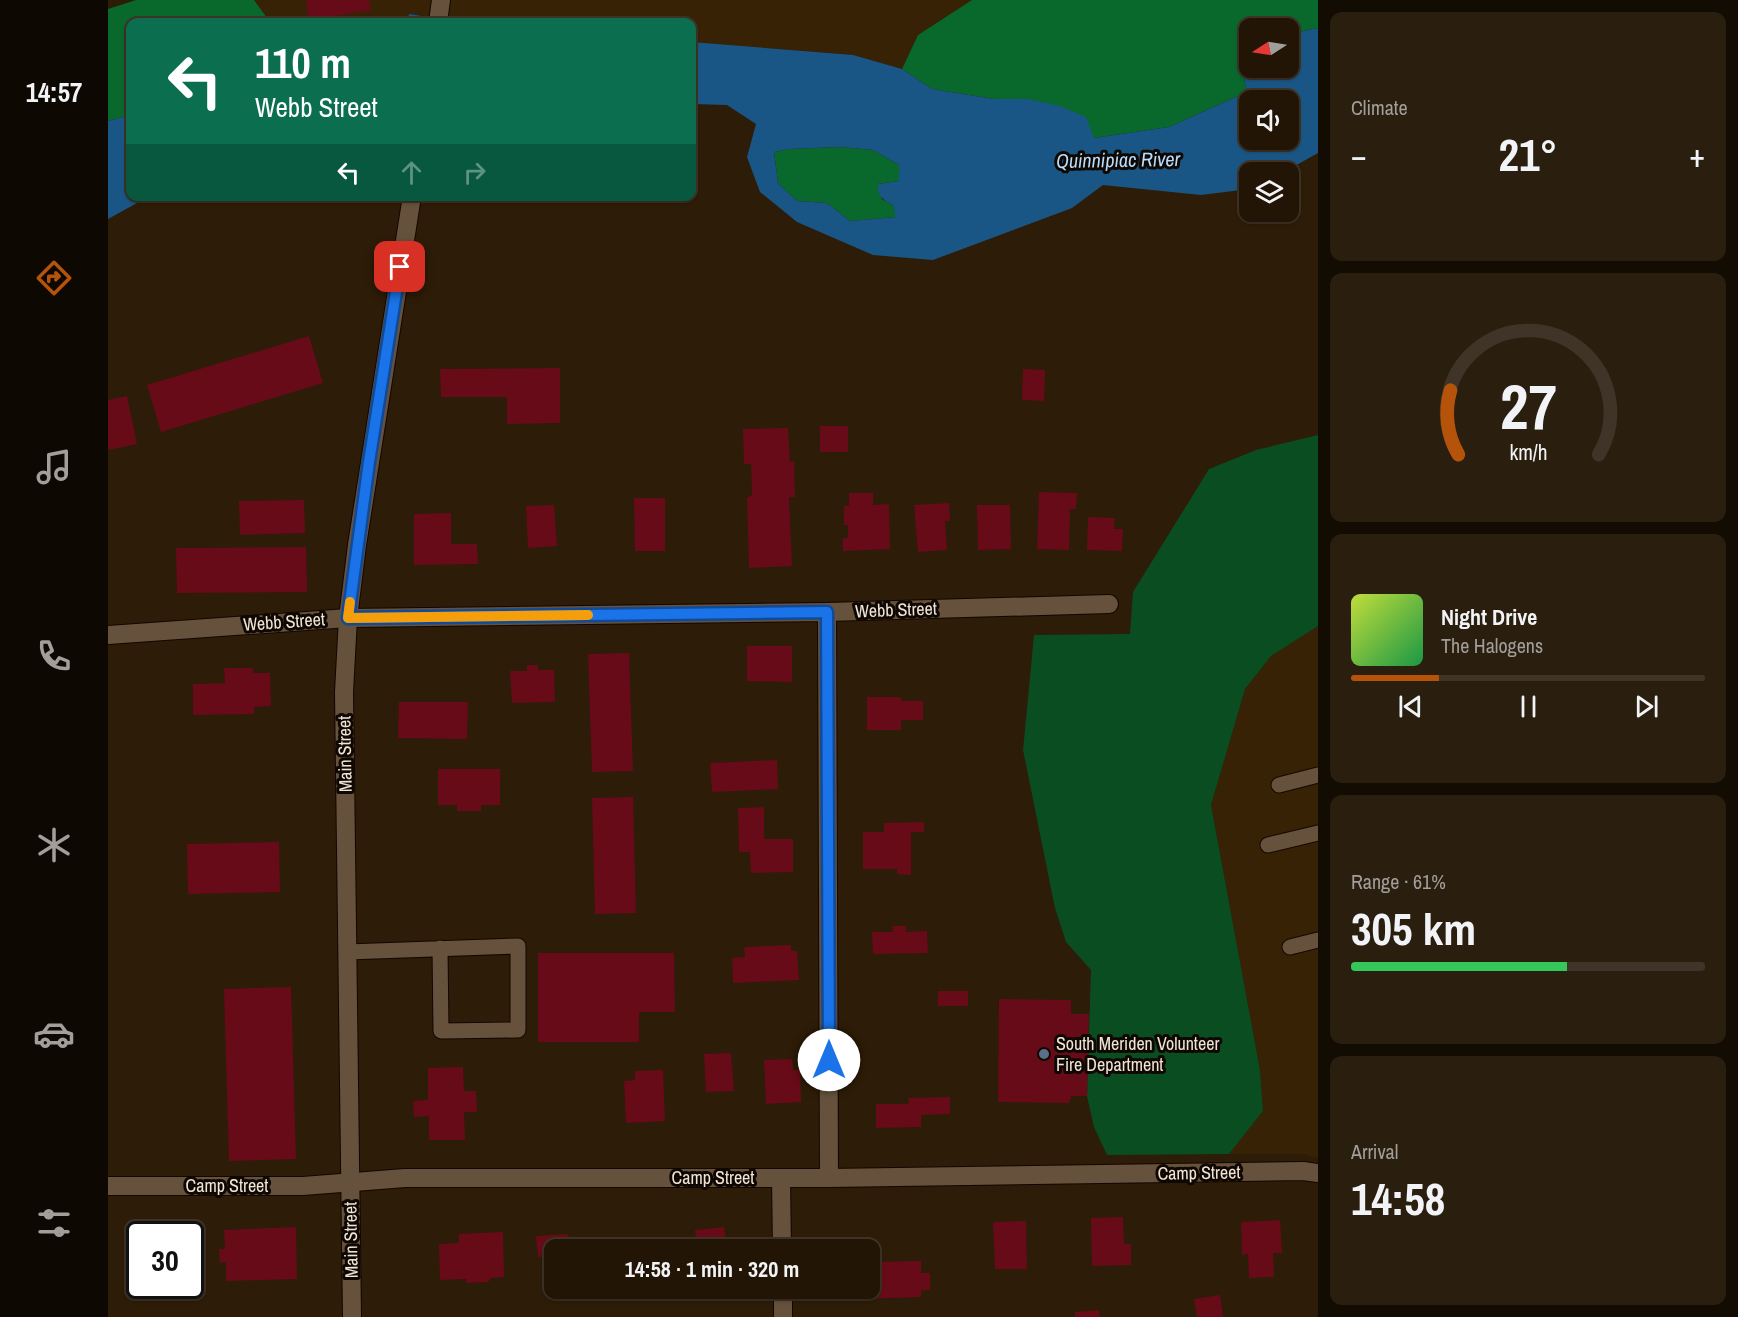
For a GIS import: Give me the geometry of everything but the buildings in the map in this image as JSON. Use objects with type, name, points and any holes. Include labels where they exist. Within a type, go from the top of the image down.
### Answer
[{"type":"street","name":"Main Street","points":[[352,1317],[344,693],[348,618],[369,462],[411,201]]},
{"type":"street","name":"Webb Street","points":[[108,635],[348,618],[827,612],[1108,604]]},
{"type":"street","points":[[827,612],[829,1178]]},
{"type":"street","name":"Camp Street","points":[[108,1186],[303,1186],[405,1178],[829,1178],[1303,1171],[1318,1173]]},
{"type":"street","points":[[781,1178],[782,1239]]},
{"type":"street","points":[[783,1299],[783,1317]]},
{"type":"lane","points":[[1279,785],[1318,776]]},
{"type":"lane","points":[[1268,845],[1318,833]]},
{"type":"lane","points":[[1290,947],[1318,940]]},
{"type":"lane","points":[[347,952],[440,948],[518,946],[518,1030],[441,1031],[440,948]]},
{"type":"shaded area","points":[[254,0],[972,0],[918,35],[902,69],[853,55],[696,42],[696,18],[434,18],[411,14],[406,18],[267,18]]},
{"type":"shaded area","points":[[1318,626],[1318,1158],[1303,1154],[1229,1154],[1263,1111],[1260,1070],[1211,805],[1245,689],[1271,656]]},
{"type":"green space","points":[[136,0],[254,0],[267,18],[126,18],[126,116],[108,121],[108,9]]},
{"type":"green space","points":[[972,0],[1318,0],[1318,28],[1299,32],[1299,18],[1239,18],[1239,78],[1244,78],[1247,90],[1239,90],[1239,96],[1169,127],[1094,138],[1028,99],[994,99],[932,89],[902,69],[918,35]]},
{"type":"green space","points":[[840,147],[873,150],[899,165],[899,181],[878,184],[882,199],[893,205],[897,217],[850,221],[827,203],[797,201],[778,183],[774,152],[789,149]]},
{"type":"green space","points":[[1318,435],[1318,626],[1271,656],[1245,689],[1211,805],[1260,1070],[1263,1111],[1229,1154],[1107,1155],[1094,1127],[1087,1096],[1091,970],[1066,942],[1055,908],[1023,750],[1034,635],[1130,634],[1133,592],[1209,469],[1256,450]]},
{"type":"water","points":[[410,14],[434,18],[406,18]]},
{"type":"water","name":"Quinnipiac River","points":[[1318,28],[1318,153],[1299,164],[1239,162],[1239,190],[1201,195],[1103,185],[1072,208],[933,260],[873,255],[797,222],[760,192],[747,157],[756,124],[727,105],[696,104],[696,42],[853,55],[902,69],[932,89],[994,99],[1028,99],[1060,106],[1086,117],[1094,138],[1169,127],[1239,96],[1239,150],[1299,150],[1299,90],[1247,90],[1244,78],[1299,78],[1299,32]],"holes":[[[840,147],[873,150],[899,165],[899,181],[878,184],[880,195],[893,205],[896,217],[850,221],[827,203],[797,201],[778,183],[774,152],[789,149]]]},
{"type":"water","points":[[126,116],[126,201],[141,201],[108,219],[108,121]]},
{"type":"slow traffic","points":[[350,602],[348,618],[588,615]]},
{"type":"place","name":"South Meriden Volunteer Fire Department","points":[[1044,1054]]},
{"type":"route","points":[[400,267],[369,462],[348,618],[827,612],[829,1060]]}]
